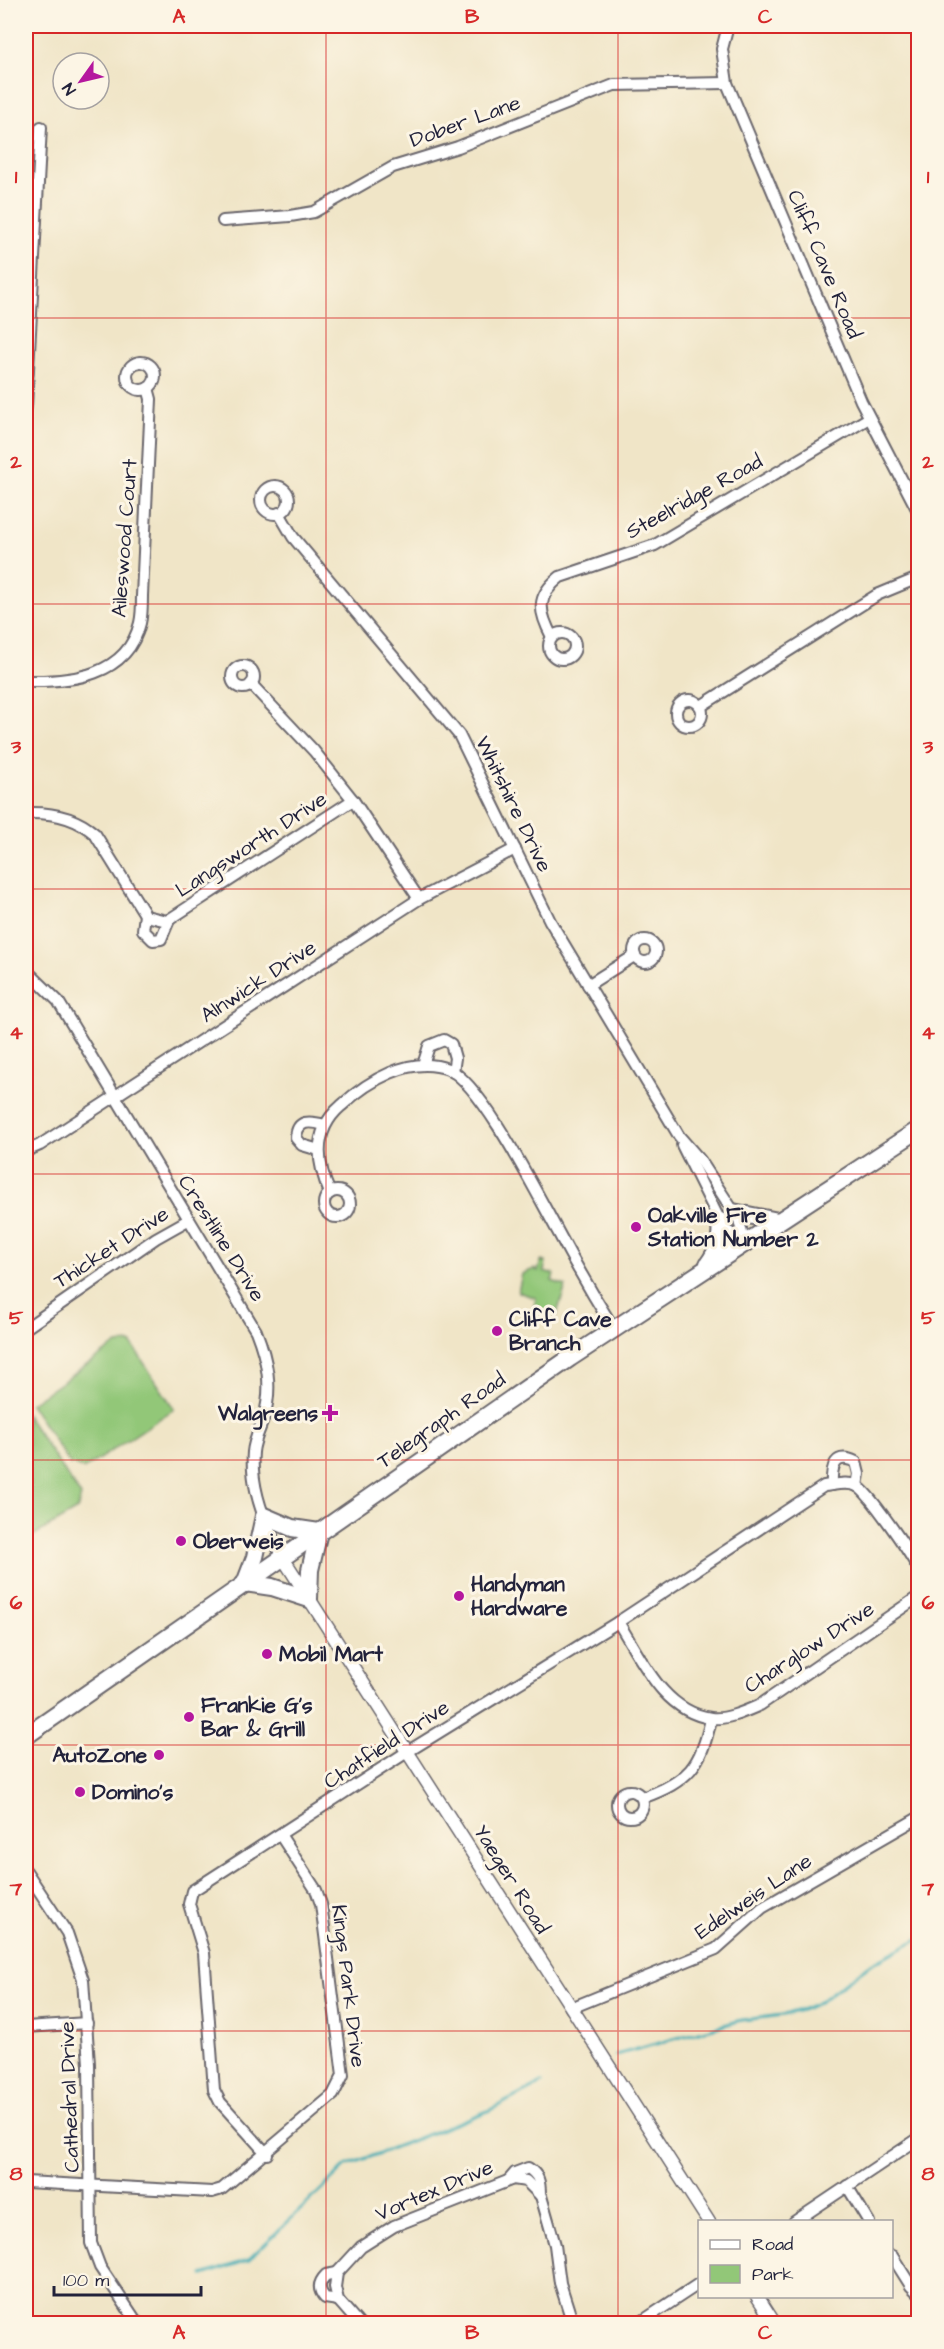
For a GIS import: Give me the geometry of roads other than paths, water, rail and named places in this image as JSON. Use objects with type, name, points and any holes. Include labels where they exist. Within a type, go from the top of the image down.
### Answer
[{"type":"main road","name":"Telegraph Road","points":[[26,1736],[614,1329],[918,1130]]},
{"type":"main road","points":[[706,1267],[718,1250],[727,1216],[778,1221]]},
{"type":"main road","points":[[264,1516],[292,1528],[319,1532],[310,1570],[309,1599],[272,1587],[246,1583],[255,1557],[264,1516]]},
{"type":"street","name":"Cliff Cave Road","points":[[728,26],[722,49],[727,82],[869,418],[918,511]]},
{"type":"street","name":"Dober Lane","points":[[223,221],[314,212],[393,167],[458,147],[614,85],[727,82]]},
{"type":"street","points":[[26,407],[41,127]]},
{"type":"street","name":"Aileswood Court","points":[[26,681],[76,680],[94,673],[115,661],[130,645],[140,623],[151,399],[148,388]]},
{"type":"street","name":"Steelridge Road","points":[[552,637],[541,612],[542,599],[549,586],[561,577],[655,545],[869,418]]},
{"type":"street","name":"Whitshire Drive","points":[[279,513],[293,537],[459,735],[550,921],[679,1136],[700,1160],[727,1216],[724,1229],[744,1242]]},
{"type":"street","points":[[701,706],[877,595],[918,578]]},
{"type":"street","points":[[251,684],[314,751],[353,800],[419,899]]},
{"type":"street","name":"Langsworth Drive","points":[[26,813],[70,818],[84,824],[95,834],[145,915],[156,920],[169,920],[353,800]]},
{"type":"street","name":"Alnwick Drive","points":[[26,1151],[40,1145],[115,1097],[419,899],[514,849]]},
{"type":"street","name":"Langsworth Drive","points":[[145,915],[143,930],[153,940],[162,939],[169,920]]},
{"type":"street","points":[[588,985],[634,956]]},
{"type":"street","name":"Crestline Drive","points":[[26,970],[58,1001],[256,1331],[264,1350],[269,1376],[267,1400],[253,1451],[253,1466],[264,1516],[283,1558]]},
{"type":"street","points":[[423,1065],[429,1046],[444,1040],[451,1044],[455,1058],[453,1072]]},
{"type":"street","points":[[330,1193],[324,1179],[319,1149],[325,1125],[341,1106],[394,1070],[423,1065],[437,1066],[453,1072],[472,1088],[526,1171],[558,1233],[614,1329]]},
{"type":"street","points":[[319,1149],[302,1144],[296,1138],[297,1130],[302,1123],[310,1121],[325,1125]]},
{"type":"street","name":"Whitshire Drive","points":[[679,1136],[690,1165],[727,1216],[739,1220],[744,1242]]},
{"type":"street","name":"Thicket Drive","points":[[26,1328],[156,1238],[188,1220]]},
{"type":"street","points":[[832,1485],[832,1467],[838,1461],[847,1458],[856,1462],[860,1474],[857,1486],[884,1517],[918,1568]]},
{"type":"street","name":"Chatfield Drive","points":[[267,2154],[220,2102],[214,2090],[204,1953],[189,1896],[192,1891],[281,1836],[407,1752],[618,1622],[824,1485],[843,1483],[857,1486]]},
{"type":"street","name":"Yaeger Road","points":[[283,1558],[708,2220]]},
{"type":"street","name":"Charglow Drive","points":[[711,1719],[735,1715],[760,1705],[918,1597]]},
{"type":"street","points":[[618,1622],[667,1697],[711,1719],[699,1761],[682,1779],[642,1798]]},
{"type":"street","name":"Edelweis Lane","points":[[571,2008],[716,1949],[762,1908],[918,1818]]},
{"type":"street","name":"Kings Park Drive","points":[[26,2182],[212,2192],[231,2184],[333,2095],[343,2075],[321,1904],[316,1890],[281,1836]]},
{"type":"street","name":"Cathedral Drive","points":[[26,1871],[67,1933],[83,1980],[87,2023],[93,2250],[100,2267],[138,2324]]},
{"type":"street","points":[[26,2027],[87,2023]]},
{"type":"street","points":[[797,2220],[918,2139]]},
{"type":"street","points":[[509,2180],[515,2173],[528,2168],[536,2173],[555,2245],[560,2283],[573,2324]]},
{"type":"street","name":"Vortex Drive","points":[[359,2324],[338,2300],[325,2298],[320,2283],[326,2275],[337,2273],[361,2247],[376,2235],[509,2180],[526,2181],[540,2195]]},
{"type":"street","points":[[847,2186],[868,2220]]},
{"type":"street","points":[[893,2259],[918,2293]]},
{"type":"street","points":[[337,2273],[335,2287],[338,2300]]},
{"type":"street","points":[[638,2324],[698,2284]]},
{"type":"street","points":[[758,2298],[775,2324]]},
{"type":"waterway","points":[[616,2055],[742,2020],[783,2015],[801,2010],[818,2003],[869,1965],[918,1939]]},
{"type":"waterway","points":[[203,2275],[248,2260],[346,2166],[488,2111],[542,2083]]},
{"type":"place","name":"Oakville Fire Station Number 2","points":[[636,1227]]},
{"type":"place","name":"Cliff Cave Branch","points":[[497,1331]]},
{"type":"place","name":"Walgreens","points":[[330,1413]]},
{"type":"place","name":"Oberweis","points":[[181,1541]]},
{"type":"place","name":"Handyman Hardware","points":[[459,1596]]},
{"type":"place","name":"Mobil Mart","points":[[267,1654]]},
{"type":"place","name":"Frankie G's Bar & Grill","points":[[189,1717]]},
{"type":"place","name":"AutoZone","points":[[159,1755]]},
{"type":"place","name":"Domino's","points":[[80,1792]]}]
